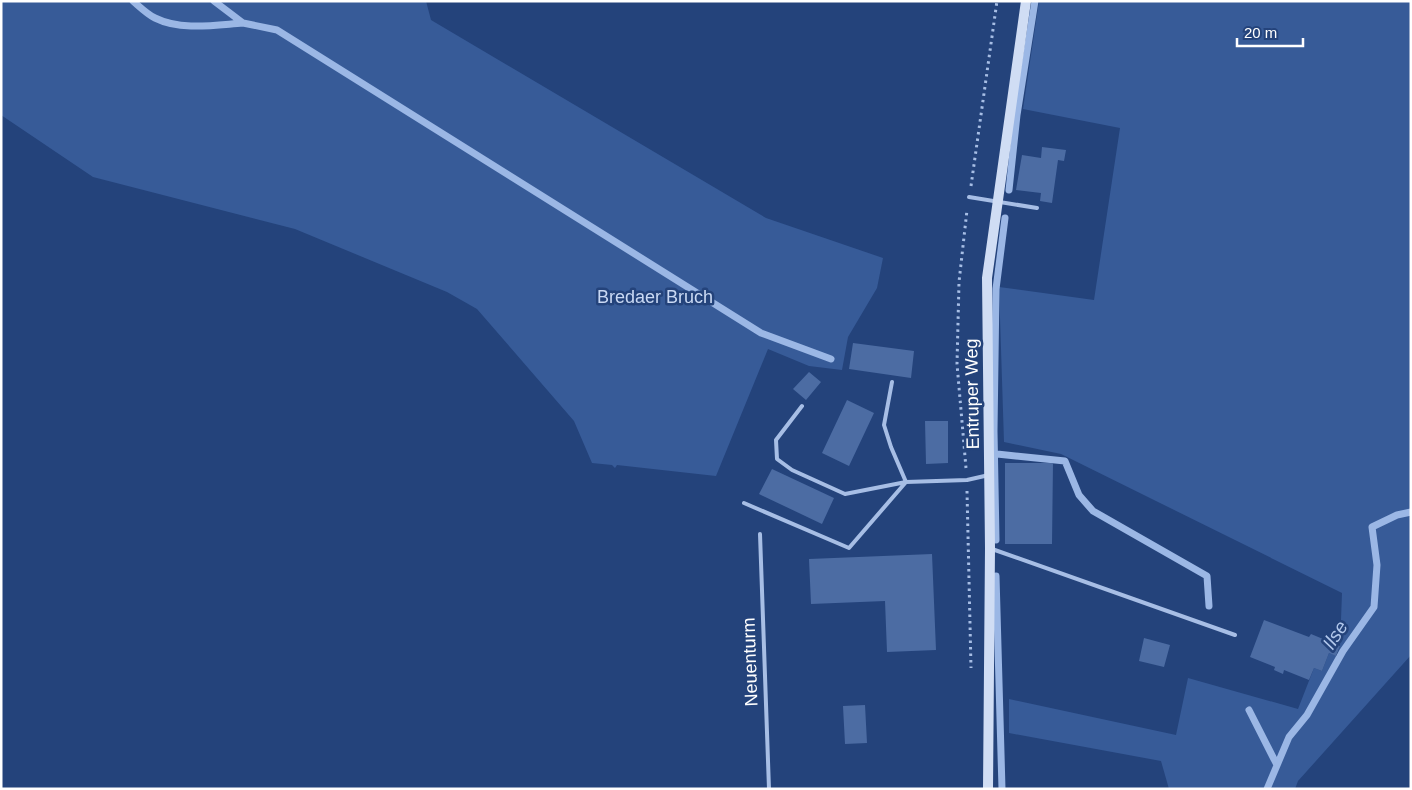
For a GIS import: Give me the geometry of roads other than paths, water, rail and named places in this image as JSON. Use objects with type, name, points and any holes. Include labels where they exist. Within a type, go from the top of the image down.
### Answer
[{"type":"main road","name":"Entruper Weg","points":[[988,789],[990,548],[986,278],[1026,1]]},
{"type":"lane","points":[[969,197],[1036,208]]},
{"type":"lane","points":[[892,382],[884,425],[906,482]]},
{"type":"lane","points":[[802,406],[776,440],[777,459],[792,470],[845,494],[906,482],[967,480],[989,475]]},
{"type":"lane","points":[[744,503],[849,548],[906,482]]},
{"type":"lane","name":"Neuenturm","points":[[760,534],[768,789]]},
{"type":"lane","points":[[990,548],[1235,635]]},
{"type":"waterway","points":[[133,1],[155,18],[176,25],[210,26],[243,23]]},
{"type":"waterway","points":[[214,1],[243,23],[277,30],[761,333],[831,359]]},
{"type":"waterway","points":[[1009,190],[1017,115],[1035,1]]},
{"type":"waterway","points":[[996,540],[994,431],[996,289],[1005,218]]},
{"type":"waterway","points":[[997,454],[1065,461],[1079,495],[1093,511],[1207,576],[1209,606]]},
{"type":"waterway","name":"Ilse","points":[[1267,789],[1289,737],[1307,715],[1343,651],[1374,607],[1377,565],[1372,527],[1397,515],[1411,512]]},
{"type":"waterway","points":[[996,576],[1002,789]]},
{"type":"waterway","points":[[1249,710],[1277,765]]},
{"type":"park label","name":"Bredaer Bruch","points":[[655,297]]}]
